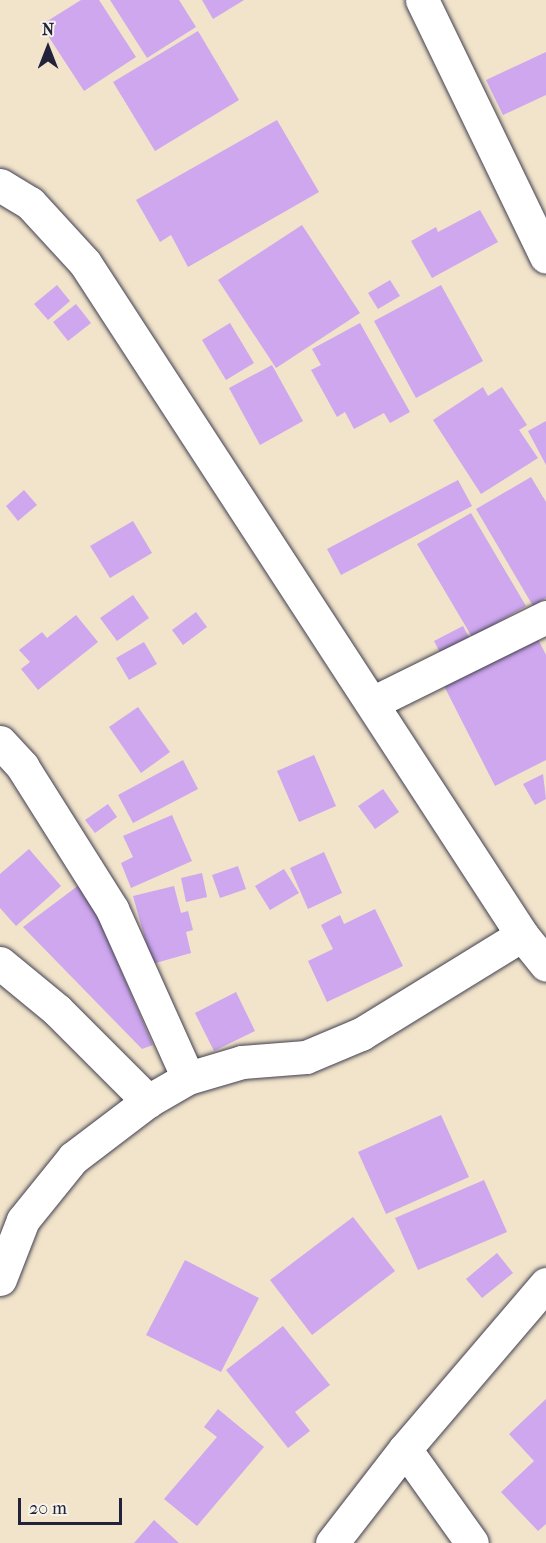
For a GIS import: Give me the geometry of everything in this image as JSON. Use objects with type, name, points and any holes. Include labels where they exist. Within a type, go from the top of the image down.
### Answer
[{"type":"street","points":[[422,0],[546,257]]},
{"type":"street","points":[[0,185],[30,203],[85,263],[374,702],[522,935],[546,965]]},
{"type":"street","points":[[374,702],[546,617]]},
{"type":"street","points":[[0,742],[22,766],[112,909],[188,1078]]},
{"type":"street","points":[[0,1279],[23,1220],[73,1158],[147,1101],[188,1078],[242,1062],[306,1057],[361,1034],[522,935]]},
{"type":"street","points":[[0,963],[57,1010],[147,1101]]},
{"type":"street","points":[[332,1543],[405,1449],[546,1284]]},
{"type":"street","points":[[405,1449],[472,1543]]},
{"type":"building","points":[[81,0],[99,0],[136,57],[84,91],[41,25]]},
{"type":"building","points":[[110,0],[179,0],[196,27],[147,58]]},
{"type":"building","points":[[202,0],[244,0],[213,19]]},
{"type":"building","points":[[198,31],[239,100],[155,151],[113,82]]},
{"type":"building","points":[[546,52],[546,95],[503,115],[486,80]]},
{"type":"building","points":[[277,120],[319,192],[188,267],[171,235],[160,242],[136,200]]},
{"type":"building","points":[[480,210],[498,242],[432,278],[411,241],[436,227],[438,232]]},
{"type":"building","points":[[302,225],[360,313],[276,368],[218,280]]},
{"type":"building","points":[[390,280],[400,296],[378,309],[368,293]]},
{"type":"building","points":[[57,285],[70,301],[48,320],[34,304]]},
{"type":"building","points":[[441,285],[483,361],[416,398],[374,321]]},
{"type":"building","points":[[76,304],[91,323],[68,341],[53,322]]},
{"type":"building","points":[[230,323],[254,363],[226,380],[202,340]]},
{"type":"building","points":[[360,323],[410,412],[390,423],[384,413],[354,429],[345,412],[337,417],[311,370],[321,365],[312,349]]},
{"type":"building","points":[[272,365],[303,421],[260,445],[229,388]]},
{"type":"building","points":[[483,387],[488,396],[502,387],[527,425],[519,430],[538,458],[481,494],[433,420]]},
{"type":"building","points":[[546,421],[546,465],[528,431]]},
{"type":"building","points":[[531,477],[546,502],[546,598],[533,606],[476,509]]},
{"type":"building","points":[[458,480],[472,506],[341,575],[327,549]]},
{"type":"building","points":[[24,490],[37,505],[18,521],[6,506]]},
{"type":"building","points":[[471,513],[526,606],[472,637],[417,544]]},
{"type":"building","points":[[133,521],[152,553],[110,578],[90,546]]},
{"type":"building","points":[[133,595],[149,618],[117,641],[100,618]]},
{"type":"building","points":[[196,612],[207,627],[183,645],[172,630]]},
{"type":"building","points":[[76,615],[98,642],[38,690],[21,669],[30,662],[19,650],[42,632],[47,638]]},
{"type":"building","points":[[463,626],[473,645],[444,660],[434,641]]},
{"type":"building","points":[[536,635],[546,655],[546,760],[495,786],[442,682]]},
{"type":"building","points":[[144,642],[157,664],[129,680],[116,658]]},
{"type":"building","points":[[138,707],[170,752],[141,773],[109,727]]},
{"type":"building","points":[[314,755],[336,806],[299,822],[277,771]]},
{"type":"building","points":[[183,760],[198,789],[133,823],[118,795]]},
{"type":"building","points":[[543,774],[546,799],[535,805],[523,784]]},
{"type":"building","points":[[383,789],[399,812],[375,829],[358,806]]},
{"type":"building","points":[[108,804],[117,817],[95,833],[85,820]]},
{"type":"building","points":[[172,815],[192,861],[131,888],[121,863],[133,857],[123,836]]},
{"type":"building","points":[[29,849],[61,886],[16,926],[0,908],[0,874]]},
{"type":"building","points":[[324,852],[342,893],[308,909],[290,868]]},
{"type":"building","points":[[238,866],[246,889],[220,898],[212,875]]},
{"type":"building","points":[[284,869],[299,893],[270,910],[255,886]]},
{"type":"building","points":[[202,873],[207,897],[186,902],[181,878]]},
{"type":"building","points":[[83,882],[153,1045],[142,1049],[23,927]]},
{"type":"building","points":[[174,886],[181,913],[188,911],[193,930],[186,932],[191,953],[152,964],[133,896]]},
{"type":"building","points":[[375,909],[403,966],[327,1002],[308,961],[333,949],[321,925],[340,915],[344,924]]},
{"type":"building","points":[[236,992],[255,1031],[214,1051],[195,1013]]},
{"type":"building","points":[[441,1115],[469,1177],[386,1214],[358,1152]]},
{"type":"building","points":[[484,1180],[507,1232],[418,1270],[395,1218]]},
{"type":"building","points":[[353,1217],[395,1271],[312,1335],[270,1280]]},
{"type":"building","points":[[497,1253],[513,1273],[482,1298],[466,1279]]},
{"type":"building","points":[[185,1260],[259,1298],[221,1372],[146,1335]]},
{"type":"building","points":[[283,1326],[330,1385],[295,1412],[310,1431],[288,1448],[226,1370]]},
{"type":"building","points":[[546,1399],[546,1524],[538,1531],[501,1492],[534,1461],[509,1434]]},
{"type":"building","points":[[218,1409],[264,1447],[197,1526],[164,1499],[217,1437],[204,1427]]},
{"type":"building","points":[[154,1520],[179,1543],[134,1543]]}]
